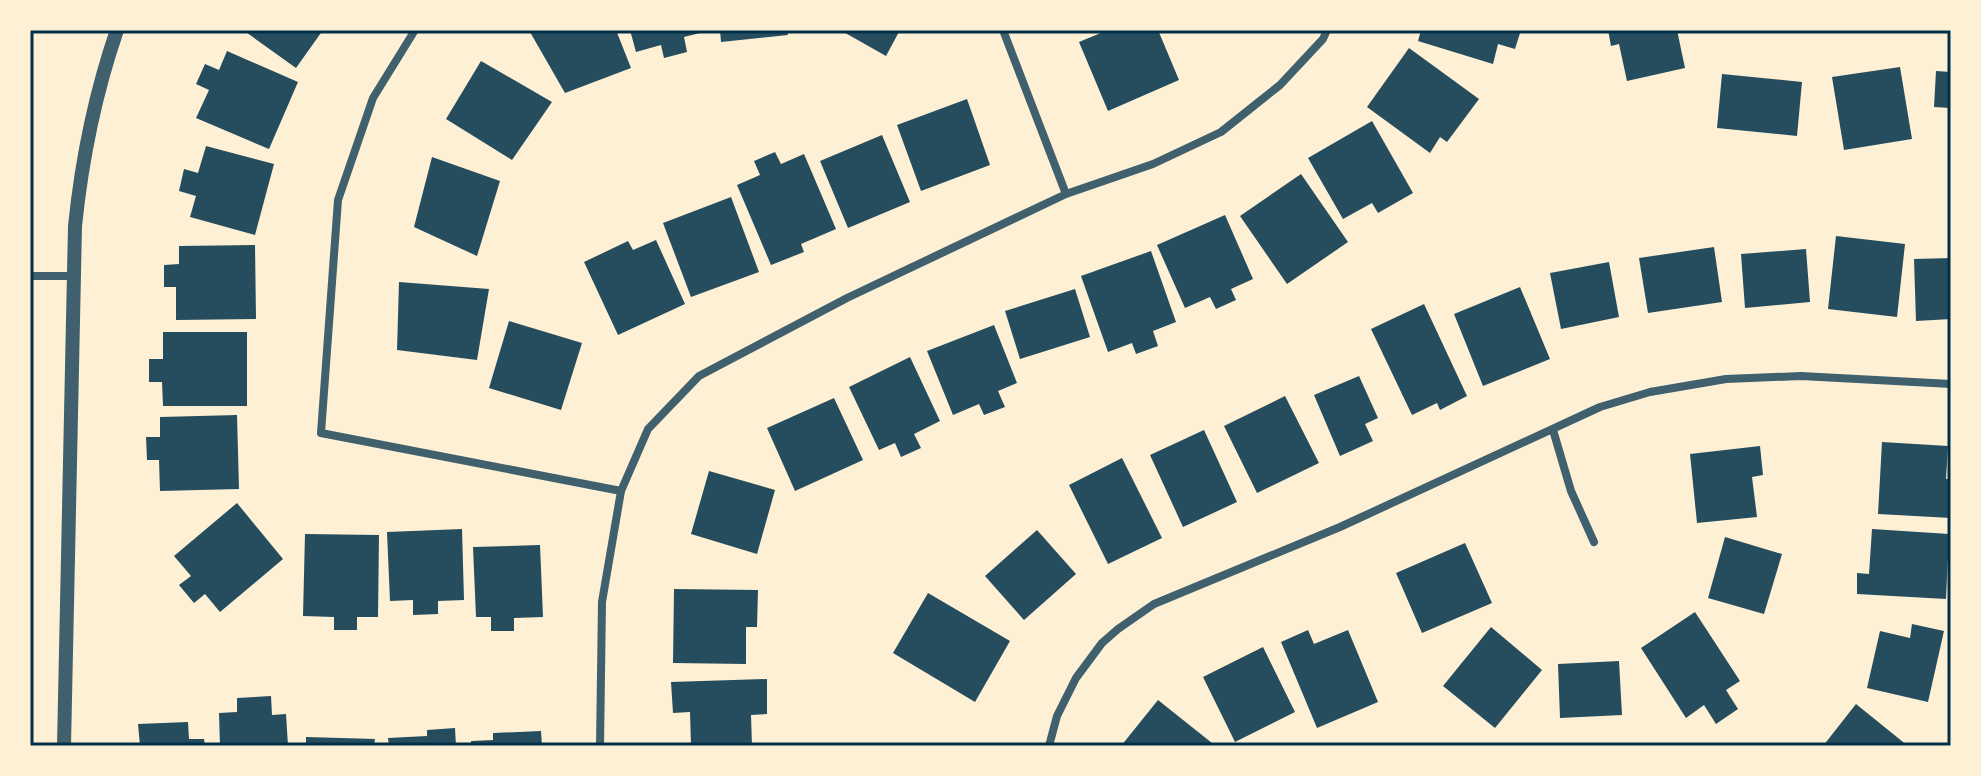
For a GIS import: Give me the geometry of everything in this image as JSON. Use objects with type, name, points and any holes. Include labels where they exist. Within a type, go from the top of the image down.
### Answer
[{"type":"street","points":[[64,746],[72,276],[81,174],[97,96],[117,30]]},
{"type":"street","points":[[415,30],[373,98],[338,200],[321,433],[621,491]]},
{"type":"street","points":[[1003,30],[1066,194]]},
{"type":"street","points":[[600,746],[602,602],[621,491],[648,429],[699,376],[847,298],[1066,194],[1153,164],[1221,132],[1280,85],[1323,39],[1327,30]]},
{"type":"street","points":[[30,276],[72,276]]},
{"type":"street","points":[[1049,746],[1057,716],[1076,678],[1102,643],[1154,604],[1340,527],[1600,407],[1650,392],[1726,379],[1801,376],[1951,384]]},
{"type":"street","points":[[1553,430],[1571,491],[1594,542]]},
{"type":"building","points":[[243,30],[323,30],[296,68]]},
{"type":"building","points":[[616,30],[631,68],[565,93],[530,32]]},
{"type":"building","points":[[630,30],[708,31],[684,37],[687,52],[664,58],[661,45],[636,52]]},
{"type":"building","points":[[720,30],[787,30],[788,35],[721,42]]},
{"type":"building","points":[[840,30],[900,30],[886,56]]},
{"type":"building","points":[[1108,30],[1158,30],[1179,80],[1108,111],[1079,42]]},
{"type":"building","points":[[1421,30],[1521,30],[1515,49],[1498,44],[1493,64],[1418,41]]},
{"type":"building","points":[[1608,30],[1677,30],[1685,68],[1627,81],[1619,44],[1611,46]]},
{"type":"building","points":[[1409,48],[1479,99],[1447,142],[1440,137],[1430,153],[1367,107]]},
{"type":"building","points":[[227,51],[298,82],[269,149],[196,118],[209,90],[196,84],[205,64],[219,70]]},
{"type":"building","points":[[481,61],[552,102],[512,160],[446,119]]},
{"type":"building","points":[[1900,67],[1912,139],[1844,150],[1832,77]]},
{"type":"building","points":[[1936,71],[1951,72],[1951,108],[1934,107]]},
{"type":"building","points":[[1722,74],[1802,82],[1797,136],[1717,128]]},
{"type":"building","points":[[967,99],[990,165],[921,191],[897,125]]},
{"type":"building","points":[[1372,121],[1413,193],[1378,213],[1372,203],[1343,219],[1308,158]]},
{"type":"building","points":[[882,135],[910,202],[848,228],[820,161]]},
{"type":"building","points":[[206,146],[274,164],[255,235],[190,217],[196,196],[179,191],[184,169],[198,173]]},
{"type":"building","points":[[775,152],[781,164],[804,154],[836,229],[801,244],[804,252],[771,265],[737,185],[760,175],[754,161]]},
{"type":"building","points":[[432,157],[500,181],[477,256],[414,227]]},
{"type":"building","points":[[1301,174],[1348,242],[1287,284],[1240,216]]},
{"type":"building","points":[[731,197],[759,272],[691,297],[663,223]]},
{"type":"building","points":[[1225,215],[1253,279],[1231,289],[1236,300],[1216,309],[1210,297],[1185,308],[1157,245]]},
{"type":"building","points":[[1836,236],[1905,244],[1897,317],[1828,309]]},
{"type":"building","points":[[656,240],[685,304],[618,335],[584,262],[628,241],[633,250]]},
{"type":"building","points":[[255,245],[256,319],[176,320],[176,287],[164,287],[164,265],[179,264],[179,246]]},
{"type":"building","points":[[1714,247],[1722,302],[1648,313],[1639,258]]},
{"type":"building","points":[[1806,249],[1810,302],[1745,308],[1741,254]]},
{"type":"building","points":[[1151,251],[1176,322],[1153,331],[1158,346],[1136,354],[1132,343],[1108,352],[1081,276]]},
{"type":"building","points":[[1951,258],[1951,319],[1916,321],[1914,259]]},
{"type":"building","points":[[1609,262],[1619,317],[1561,329],[1550,273]]},
{"type":"building","points":[[399,282],[489,289],[477,360],[397,350]]},
{"type":"building","points":[[1520,287],[1550,359],[1483,386],[1454,314]]},
{"type":"building","points":[[1075,289],[1090,337],[1020,359],[1005,311]]},
{"type":"building","points":[[1424,304],[1467,396],[1440,410],[1437,403],[1412,415],[1371,329]]},
{"type":"building","points":[[509,321],[582,343],[561,410],[489,388]]},
{"type":"building","points":[[994,325],[1017,383],[998,391],[1005,407],[984,415],[979,404],[953,415],[927,351]]},
{"type":"building","points":[[163,332],[247,332],[247,406],[163,406],[162,382],[149,382],[149,359],[163,359]]},
{"type":"building","points":[[910,357],[940,421],[914,434],[921,448],[901,457],[895,443],[879,450],[849,387]]},
{"type":"building","points":[[1359,376],[1378,418],[1365,424],[1373,441],[1340,456],[1314,395]]},
{"type":"building","points":[[1285,396],[1319,463],[1257,493],[1224,426]]},
{"type":"building","points":[[834,398],[863,460],[795,491],[767,428]]},
{"type":"building","points":[[237,415],[239,489],[160,491],[159,460],[147,460],[146,437],[160,437],[160,417]]},
{"type":"building","points":[[1204,430],[1237,502],[1183,527],[1150,455]]},
{"type":"building","points":[[1882,442],[1948,446],[1946,479],[1951,479],[1951,518],[1878,514]]},
{"type":"building","points":[[1760,446],[1763,475],[1752,477],[1757,517],[1697,523],[1690,454]]},
{"type":"building","points":[[1122,458],[1162,538],[1108,564],[1069,485]]},
{"type":"building","points":[[709,471],[775,490],[757,554],[691,534]]},
{"type":"building","points":[[237,503],[283,559],[220,612],[205,594],[194,603],[179,585],[191,576],[174,556]]},
{"type":"building","points":[[462,529],[464,600],[438,601],[438,614],[413,615],[413,600],[390,601],[387,532]]},
{"type":"building","points":[[1872,529],[1949,534],[1946,599],[1857,594],[1857,573],[1869,574]]},
{"type":"building","points":[[1037,530],[1076,574],[1024,620],[985,576]]},
{"type":"building","points":[[305,534],[379,535],[378,617],[357,617],[357,630],[334,630],[334,617],[303,616]]},
{"type":"building","points":[[1725,537],[1782,554],[1764,614],[1708,598]]},
{"type":"building","points":[[1465,543],[1492,603],[1422,633],[1396,573]]},
{"type":"building","points":[[540,545],[543,617],[514,618],[514,631],[491,631],[491,617],[476,617],[473,547]]},
{"type":"building","points":[[674,589],[758,590],[757,627],[746,627],[746,664],[673,663]]},
{"type":"building","points":[[928,593],[1010,641],[975,702],[893,653]]},
{"type":"building","points":[[1695,612],[1740,681],[1726,690],[1738,709],[1716,724],[1704,705],[1686,718],[1641,648]]},
{"type":"building","points":[[1912,624],[1944,631],[1928,702],[1867,688],[1880,631],[1910,638]]},
{"type":"building","points":[[1491,627],[1542,670],[1495,728],[1443,686]]},
{"type":"building","points":[[1308,630],[1314,644],[1348,630],[1378,702],[1317,728],[1281,642]]},
{"type":"building","points":[[1263,647],[1295,712],[1235,742],[1203,677]]},
{"type":"building","points":[[1619,661],[1622,715],[1560,718],[1558,664]]},
{"type":"building","points":[[767,679],[767,714],[751,715],[752,746],[691,746],[690,712],[673,713],[671,682]]},
{"type":"building","points":[[271,696],[272,715],[286,714],[288,746],[220,746],[219,713],[237,712],[237,698]]},
{"type":"building","points":[[1158,700],[1212,743],[1210,746],[1121,746]]},
{"type":"building","points":[[1856,704],[1908,746],[1823,746]]},
{"type":"building","points":[[188,722],[189,739],[204,739],[205,746],[140,746],[138,724]]},
{"type":"building","points":[[455,728],[456,746],[389,746],[388,738],[427,736],[427,730]]},
{"type":"building","points":[[541,731],[542,746],[471,746],[471,741],[493,740],[493,733]]},
{"type":"building","points":[[306,737],[375,739],[374,746],[306,746]]}]
